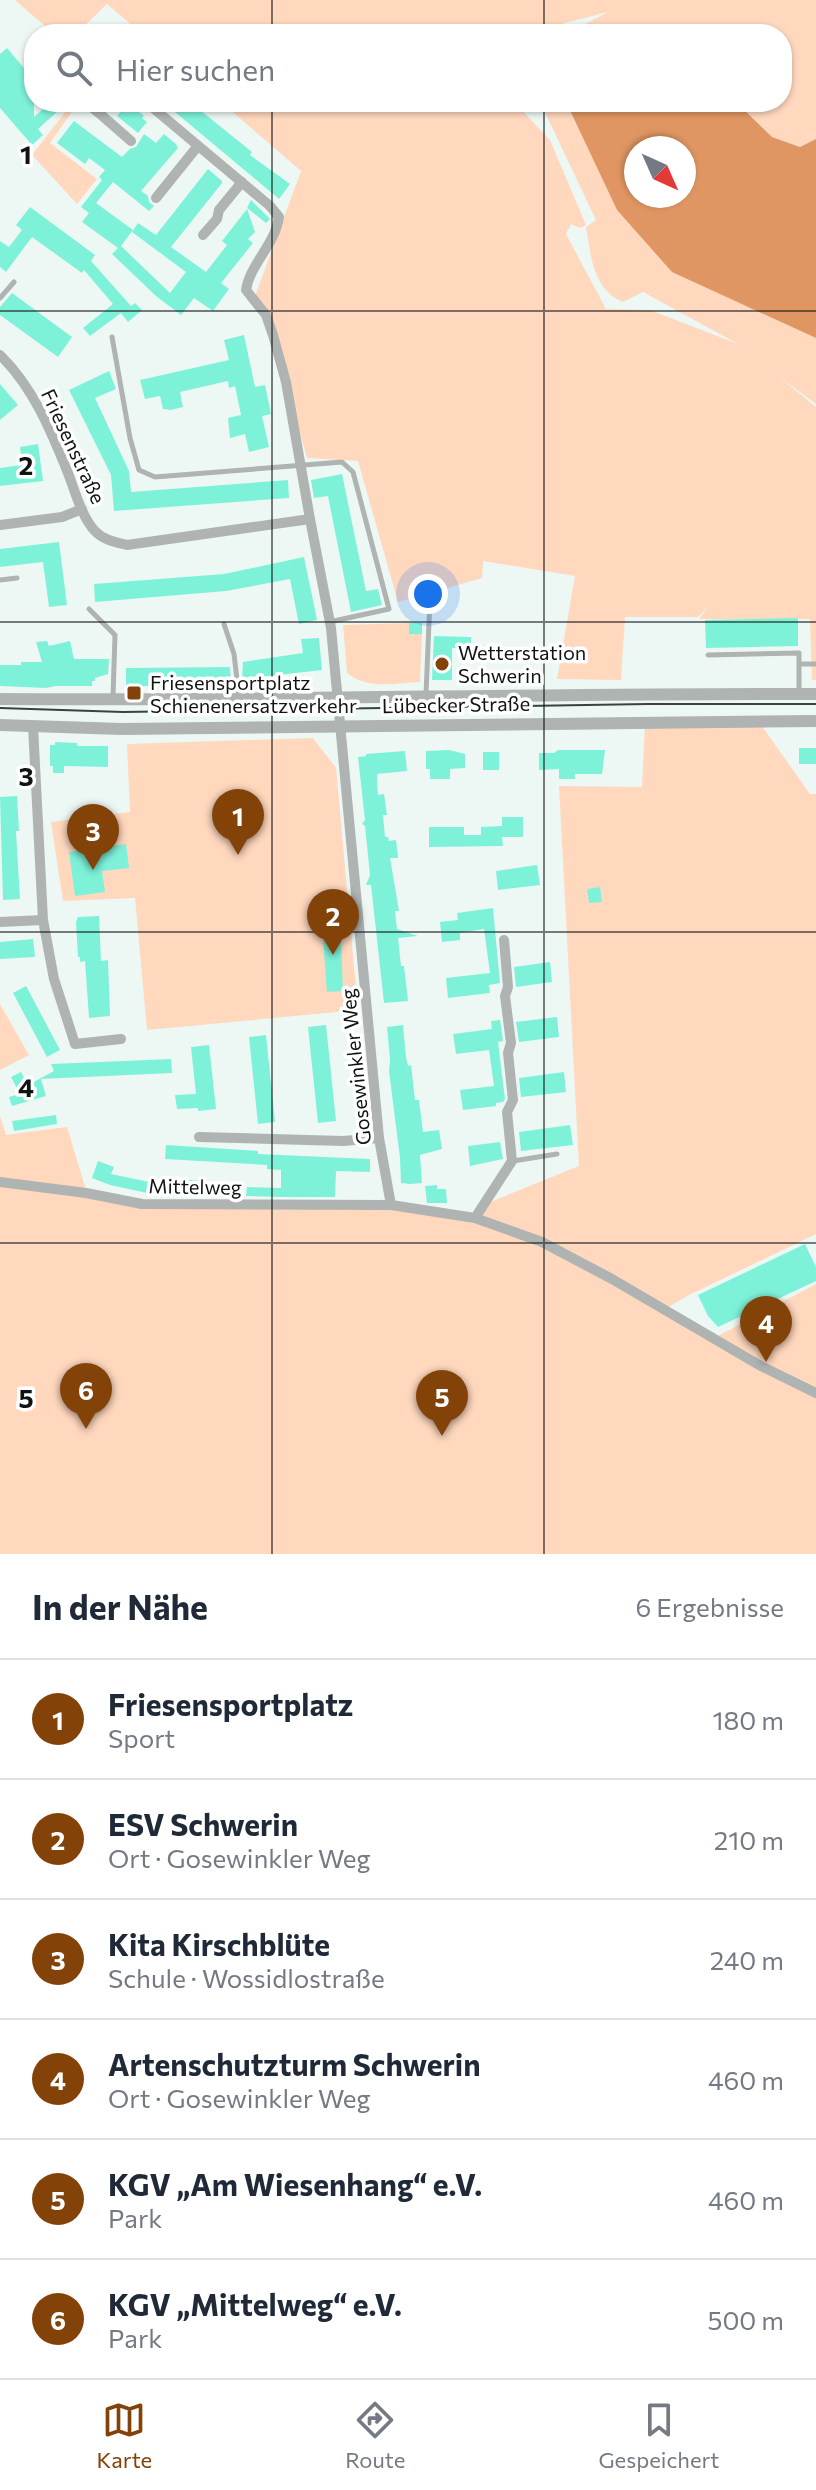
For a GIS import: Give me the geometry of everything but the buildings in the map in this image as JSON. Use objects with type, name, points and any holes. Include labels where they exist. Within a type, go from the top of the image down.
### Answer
[{"type":"street","points":[[157,112],[279,217],[270,245],[247,281],[246,290],[266,315],[286,382],[329,622],[336,698]]},
{"type":"street","points":[[99,113],[131,141]]},
{"type":"street","points":[[156,198],[197,147]]},
{"type":"street","points":[[203,235],[242,182]]},
{"type":"street","name":"Friesenstraße","points":[[0,355],[25,384],[45,418],[93,529],[109,541],[127,545],[310,519]]},
{"type":"street","points":[[0,525],[62,517],[82,509]]},
{"type":"street","name":"Lübecker Straße","points":[[0,699],[816,694]]},
{"type":"street","name":"Gosewinkler Weg","points":[[336,698],[379,1138],[391,1205]]},
{"type":"street","name":"Lübecker Straße","points":[[0,725],[122,729],[816,721]]},
{"type":"street","points":[[33,726],[43,920],[54,979],[75,1044],[121,1039]]},
{"type":"street","points":[[0,922],[43,920]]},
{"type":"street","points":[[475,1218],[512,1161],[507,1112],[513,1100],[508,1053],[511,1043],[505,996],[508,987],[504,940]]},
{"type":"street","points":[[199,1137],[343,1141],[379,1138]]},
{"type":"street","name":"Mittelweg","points":[[0,1182],[142,1204],[391,1205]]},
{"type":"street","points":[[391,1205],[475,1218],[542,1242],[759,1365],[816,1393]]},
{"type":"lane","points":[[0,298],[14,282]]},
{"type":"lane","points":[[112,337],[130,438],[139,470],[155,477],[342,462],[353,472],[389,609],[329,622]]},
{"type":"lane","points":[[0,580],[17,578]]},
{"type":"lane","points":[[426,697],[430,599]]},
{"type":"lane","points":[[89,609],[115,635],[112,700]]},
{"type":"lane","points":[[224,624],[234,654],[239,698]]},
{"type":"lane","points":[[708,655],[799,653],[799,694]]},
{"type":"lane","points":[[799,664],[816,664]]},
{"type":"lane","points":[[512,1161],[557,1154]]},
{"type":"shaded area","points":[[15,0],[816,0],[816,139],[800,147],[772,137],[746,112],[792,112],[792,24],[585,24],[608,12],[561,24],[130,24],[107,4],[86,24],[43,24]]},
{"type":"shaded area","points":[[65,112],[72,112],[50,143],[97,179],[77,204],[32,155]]},
{"type":"shaded area","points":[[233,112],[523,112],[550,140],[586,225],[580,228],[571,224],[566,234],[606,309],[650,310],[738,344],[643,292],[623,302],[613,297],[599,281],[586,227],[596,220],[545,112],[571,112],[617,210],[672,271],[816,338],[816,404],[777,375],[816,407],[816,680],[812,680],[810,619],[699,619],[709,606],[698,617],[625,617],[621,680],[557,679],[575,576],[483,561],[482,578],[398,602],[358,461],[307,458],[273,335],[254,299],[301,171]]},
{"type":"shaded area","points":[[571,112],[746,112],[772,137],[800,147],[816,139],[816,338],[672,272],[617,210]]},
{"type":"shaded area","points":[[409,623],[409,634],[422,634],[420,682],[373,684],[347,673],[343,625]]},
{"type":"shaded area","points":[[759,722],[810,794],[816,794],[816,1234],[665,1309],[714,1338],[816,1284],[816,1554],[0,1554],[0,1116],[6,1135],[67,1127],[87,1193],[142,1204],[391,1205],[475,1218],[483,1205],[579,1166],[559,786],[642,787],[645,723]]},
{"type":"shaded area","points":[[313,738],[336,768],[358,1010],[147,1030],[135,898],[63,901],[51,822],[130,812],[127,744]]},
{"type":"shaded area","points":[[0,1004],[29,1055],[0,1070]]},
{"type":"tram line","points":[[0,708],[123,712],[816,704]]},
{"type":"place","name":"Wetterstation Schwerin","points":[[442,664]]},
{"type":"place","name":"Friesensportplatz Schienenersatzverkehr","points":[[134,693]]},
{"type":"place","name":"Friesensportplatz","points":[[238,855]]},
{"type":"place","name":"Kita Kirschblüte","points":[[93,870]]},
{"type":"place","name":"ESV Schwerin","points":[[333,955]]},
{"type":"place","name":"Artenschutzturm Schwerin","points":[[766,1362]]},
{"type":"place","name":"KGV „Mittelweg“ e.V.","points":[[86,1429]]},
{"type":"place","name":"KGV „Am Wiesenhang“ e.V.","points":[[442,1436]]}]
